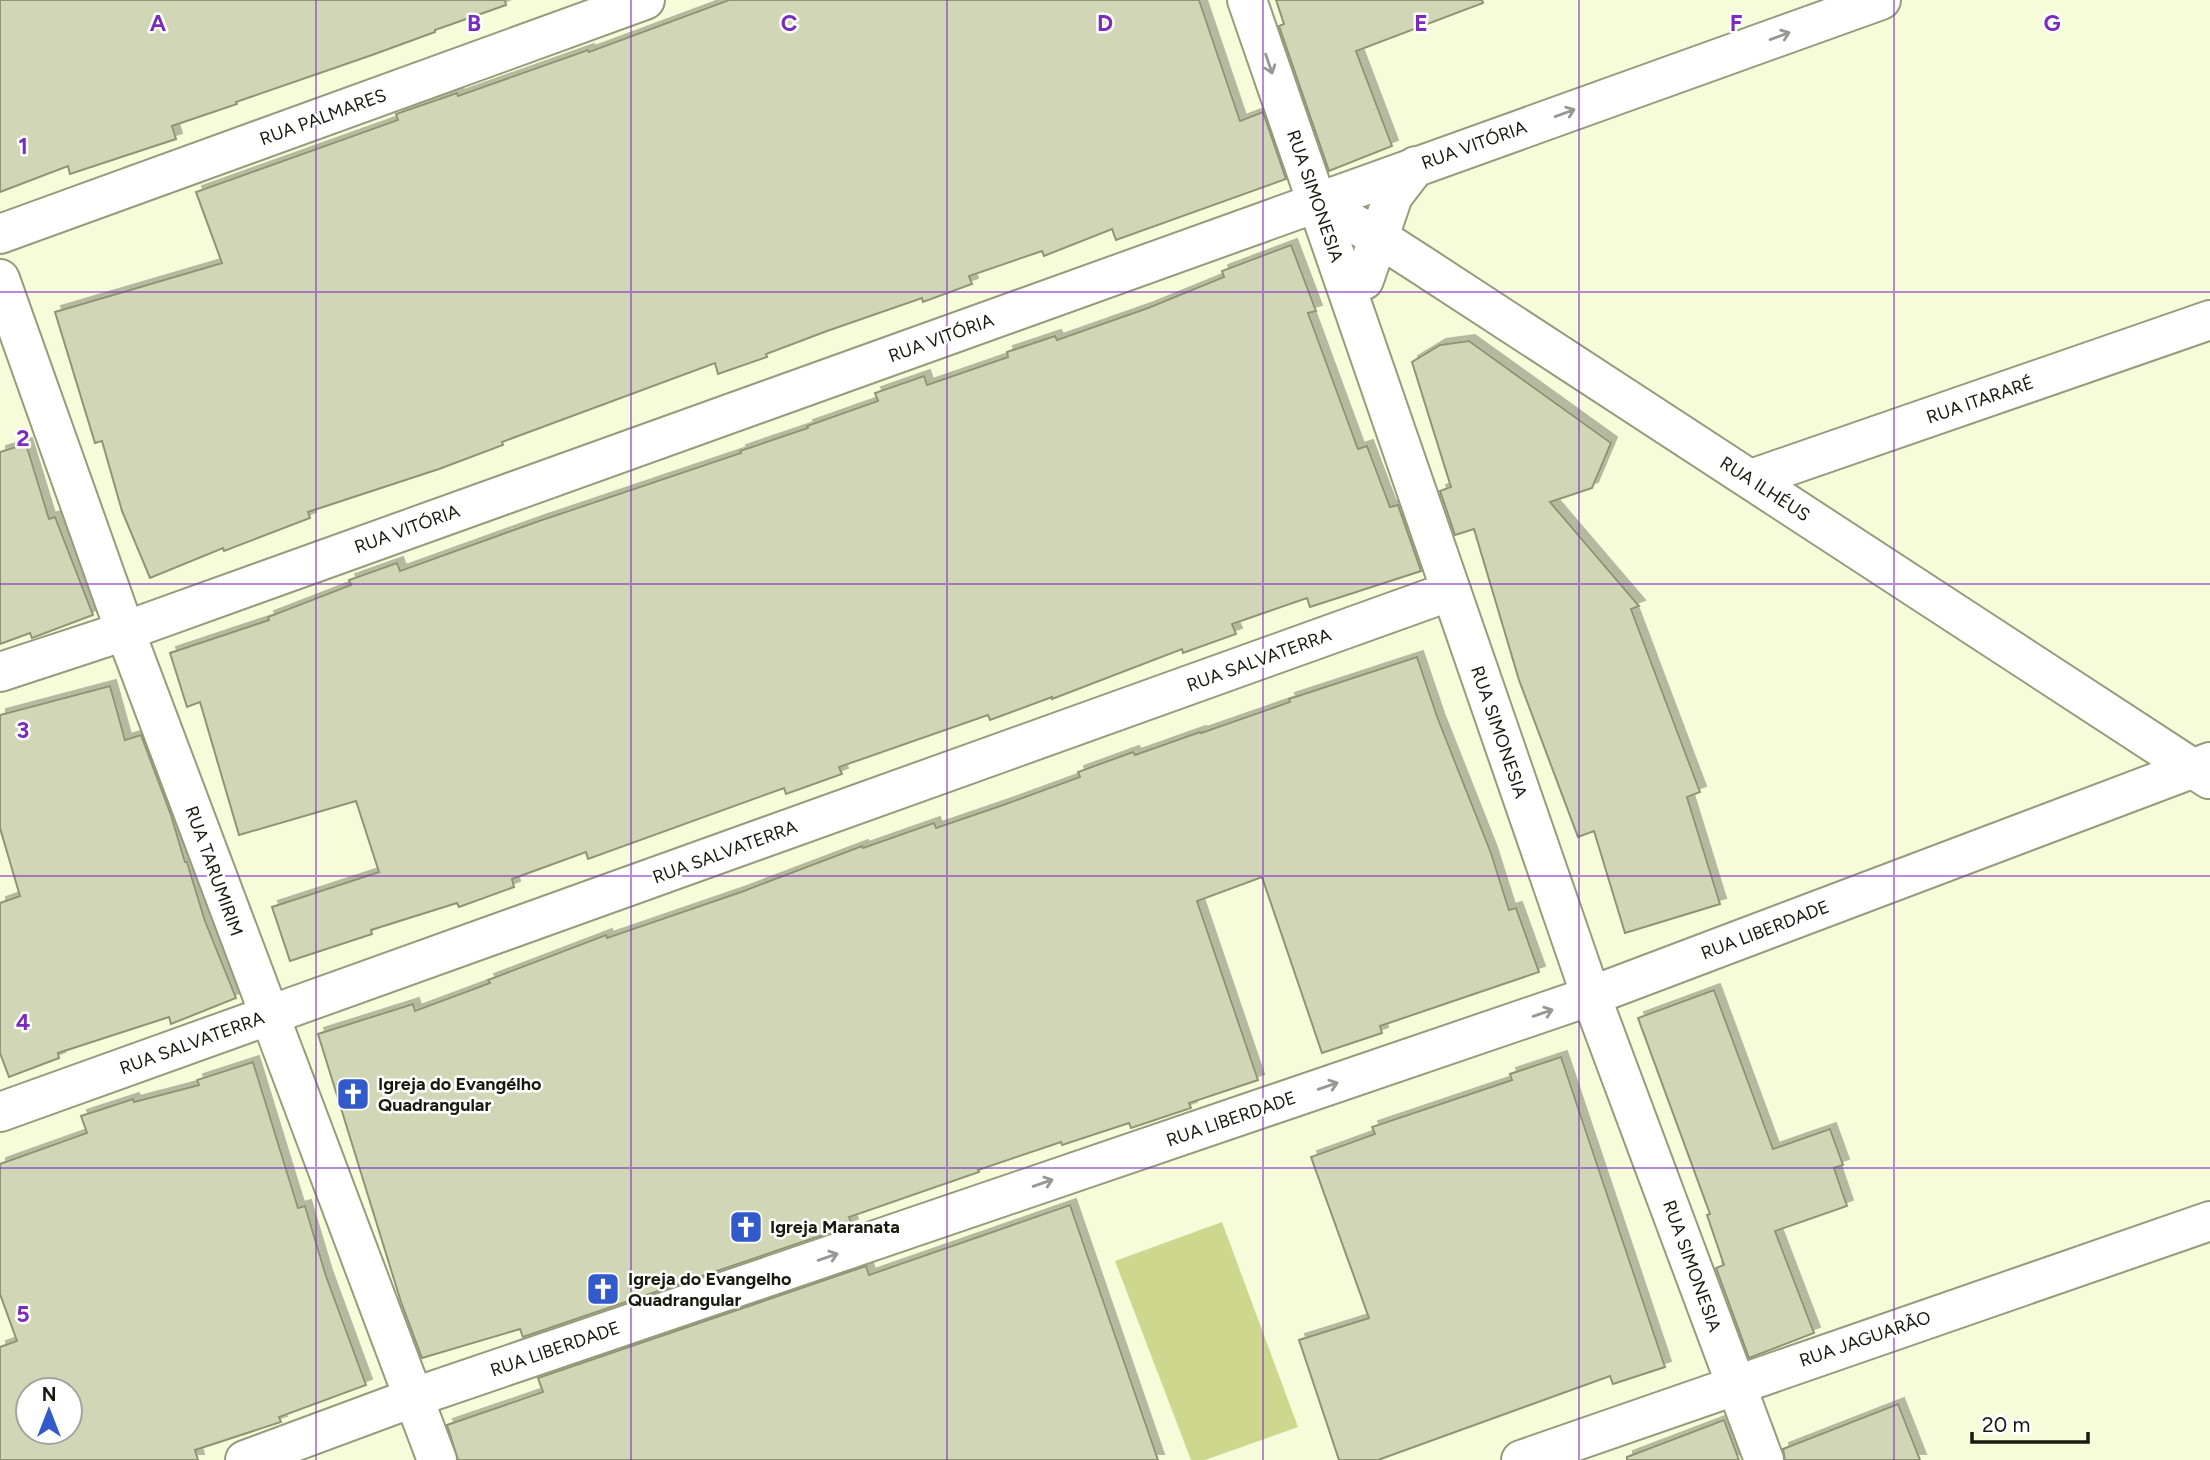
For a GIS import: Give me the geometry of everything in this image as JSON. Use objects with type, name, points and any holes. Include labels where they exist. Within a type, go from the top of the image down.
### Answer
[{"type":"street","name":"RUA PALMARES","points":[[0,234],[645,0]]},
{"type":"street","name":"RUA SIMONESIA","points":[[1247,0],[1317,203],[1361,299],[1451,591],[1591,996],[1764,1460]]},
{"type":"street","name":"RUA VITÓRIA","points":[[0,672],[125,631],[1881,0]]},
{"type":"street","points":[[1361,299],[1378,237],[1393,196],[1416,166]]},
{"type":"street","name":"RUA ILHÉUS","points":[[1317,203],[1378,237],[2204,770]]},
{"type":"street","points":[[1361,299],[1383,267],[1423,266]]},
{"type":"street","name":"RUA TARUMIRIM","points":[[0,279],[125,631],[437,1460]]},
{"type":"street","name":"RUA ITARARÉ","points":[[1751,479],[2210,320]]},
{"type":"street","name":"RUA SALVATERRA","points":[[0,1112],[1451,591]]},
{"type":"street","name":"RUA LIBERDADE","points":[[245,1460],[415,1397],[1591,996],[2204,770]]},
{"type":"street","name":"RUA JAGUARÃO","points":[[1521,1460],[2210,1220]]},
{"type":"green space","points":[[1222,1222],[1298,1427],[1205,1460],[1191,1460],[1115,1261]]},
{"type":"building","points":[[0,0],[505,0],[506,5],[172,126],[176,139],[70,174],[68,166],[0,192]]},
{"type":"building","points":[[729,0],[1199,0],[1240,121],[1263,112],[1286,179],[1116,240],[1112,229],[1044,256],[1042,251],[969,276],[972,284],[827,331],[766,354],[767,357],[718,374],[715,363],[502,442],[503,445],[439,469],[308,512],[310,518],[224,551],[223,548],[150,578],[122,511],[102,441],[95,443],[55,312],[222,263],[196,192],[398,120],[396,114],[457,93],[458,96],[588,50],[589,52]]},
{"type":"building","points":[[1276,0],[1482,0],[1483,3],[1356,51],[1392,146],[1329,171],[1279,26],[1284,24]]},
{"type":"building","points":[[1291,245],[1316,311],[1308,313],[1358,449],[1367,446],[1390,507],[1398,505],[1421,571],[1310,607],[1307,598],[1232,624],[1236,634],[1183,653],[1182,649],[1052,699],[990,720],[988,715],[839,767],[842,774],[786,794],[784,788],[588,859],[586,852],[512,879],[514,887],[459,907],[457,903],[371,930],[372,934],[290,961],[272,907],[379,872],[356,801],[239,835],[200,702],[187,707],[170,653],[269,620],[268,617],[351,585],[349,580],[397,563],[400,571],[741,453],[740,451],[878,401],[875,393],[924,376],[927,385],[1008,357],[1007,352],[1055,336],[1057,340],[1148,308],[1224,277],[1222,271]]},
{"type":"building","points":[[1469,341],[1611,443],[1592,488],[1550,502],[1639,606],[1631,609],[1700,792],[1687,797],[1720,904],[1625,933],[1594,831],[1578,837],[1519,680],[1474,529],[1455,535],[1440,491],[1451,487],[1412,362],[1440,345]]},
{"type":"building","points":[[26,444],[49,519],[55,517],[93,615],[32,638],[30,633],[0,644],[0,452]]},
{"type":"building","points":[[1417,657],[1438,719],[1491,853],[1509,910],[1516,908],[1539,972],[1380,1026],[1382,1033],[1322,1053],[1262,877],[1197,901],[1258,1080],[1189,1103],[1191,1108],[1131,1128],[1129,1123],[978,1170],[979,1172],[849,1217],[852,1225],[523,1337],[520,1329],[422,1358],[401,1302],[318,1034],[413,1004],[415,1011],[606,935],[607,938],[741,892],[862,846],[863,848],[934,823],[936,828],[1080,777],[1078,772],[1133,752],[1135,755],[1201,733],[1290,702],[1289,699]]},
{"type":"building","points":[[110,686],[125,740],[141,735],[171,815],[205,921],[236,998],[171,1024],[169,1017],[58,1053],[59,1058],[9,1077],[0,1053],[0,903],[20,896],[0,828],[0,715]]},
{"type":"building","points":[[1714,990],[1773,1149],[1830,1129],[1843,1165],[1834,1168],[1847,1206],[1775,1231],[1814,1333],[1749,1358],[1716,1268],[1724,1265],[1707,1215],[1710,1214],[1638,1018]]},
{"type":"building","points":[[1561,1057],[1665,1367],[1613,1384],[1610,1376],[1378,1460],[1339,1460],[1299,1340],[1369,1318],[1311,1157],[1375,1134],[1372,1127],[1512,1080],[1510,1074]]},
{"type":"building","points":[[253,1062],[298,1208],[305,1206],[326,1276],[366,1385],[279,1417],[281,1422],[195,1450],[198,1460],[0,1460],[0,1347],[17,1341],[0,1294],[0,1164],[87,1133],[81,1116],[133,1099],[134,1102],[199,1085],[197,1080]]},
{"type":"building","points":[[1070,1205],[1158,1460],[458,1460],[447,1425],[543,1392],[538,1378],[866,1266],[869,1275]]},
{"type":"building","points":[[1898,1404],[1920,1460],[1785,1460],[1783,1449]]},
{"type":"building","points":[[1724,1420],[1739,1460],[1627,1460],[1627,1457]]},
{"type":"place","name":"Igreja do Evangélho Quadrangular","points":[[353,1094]]},
{"type":"place","name":"Igreja Maranata","points":[[746,1227]]},
{"type":"place","name":"Igreja do Evangelho Quadrangular","points":[[603,1289]]}]
